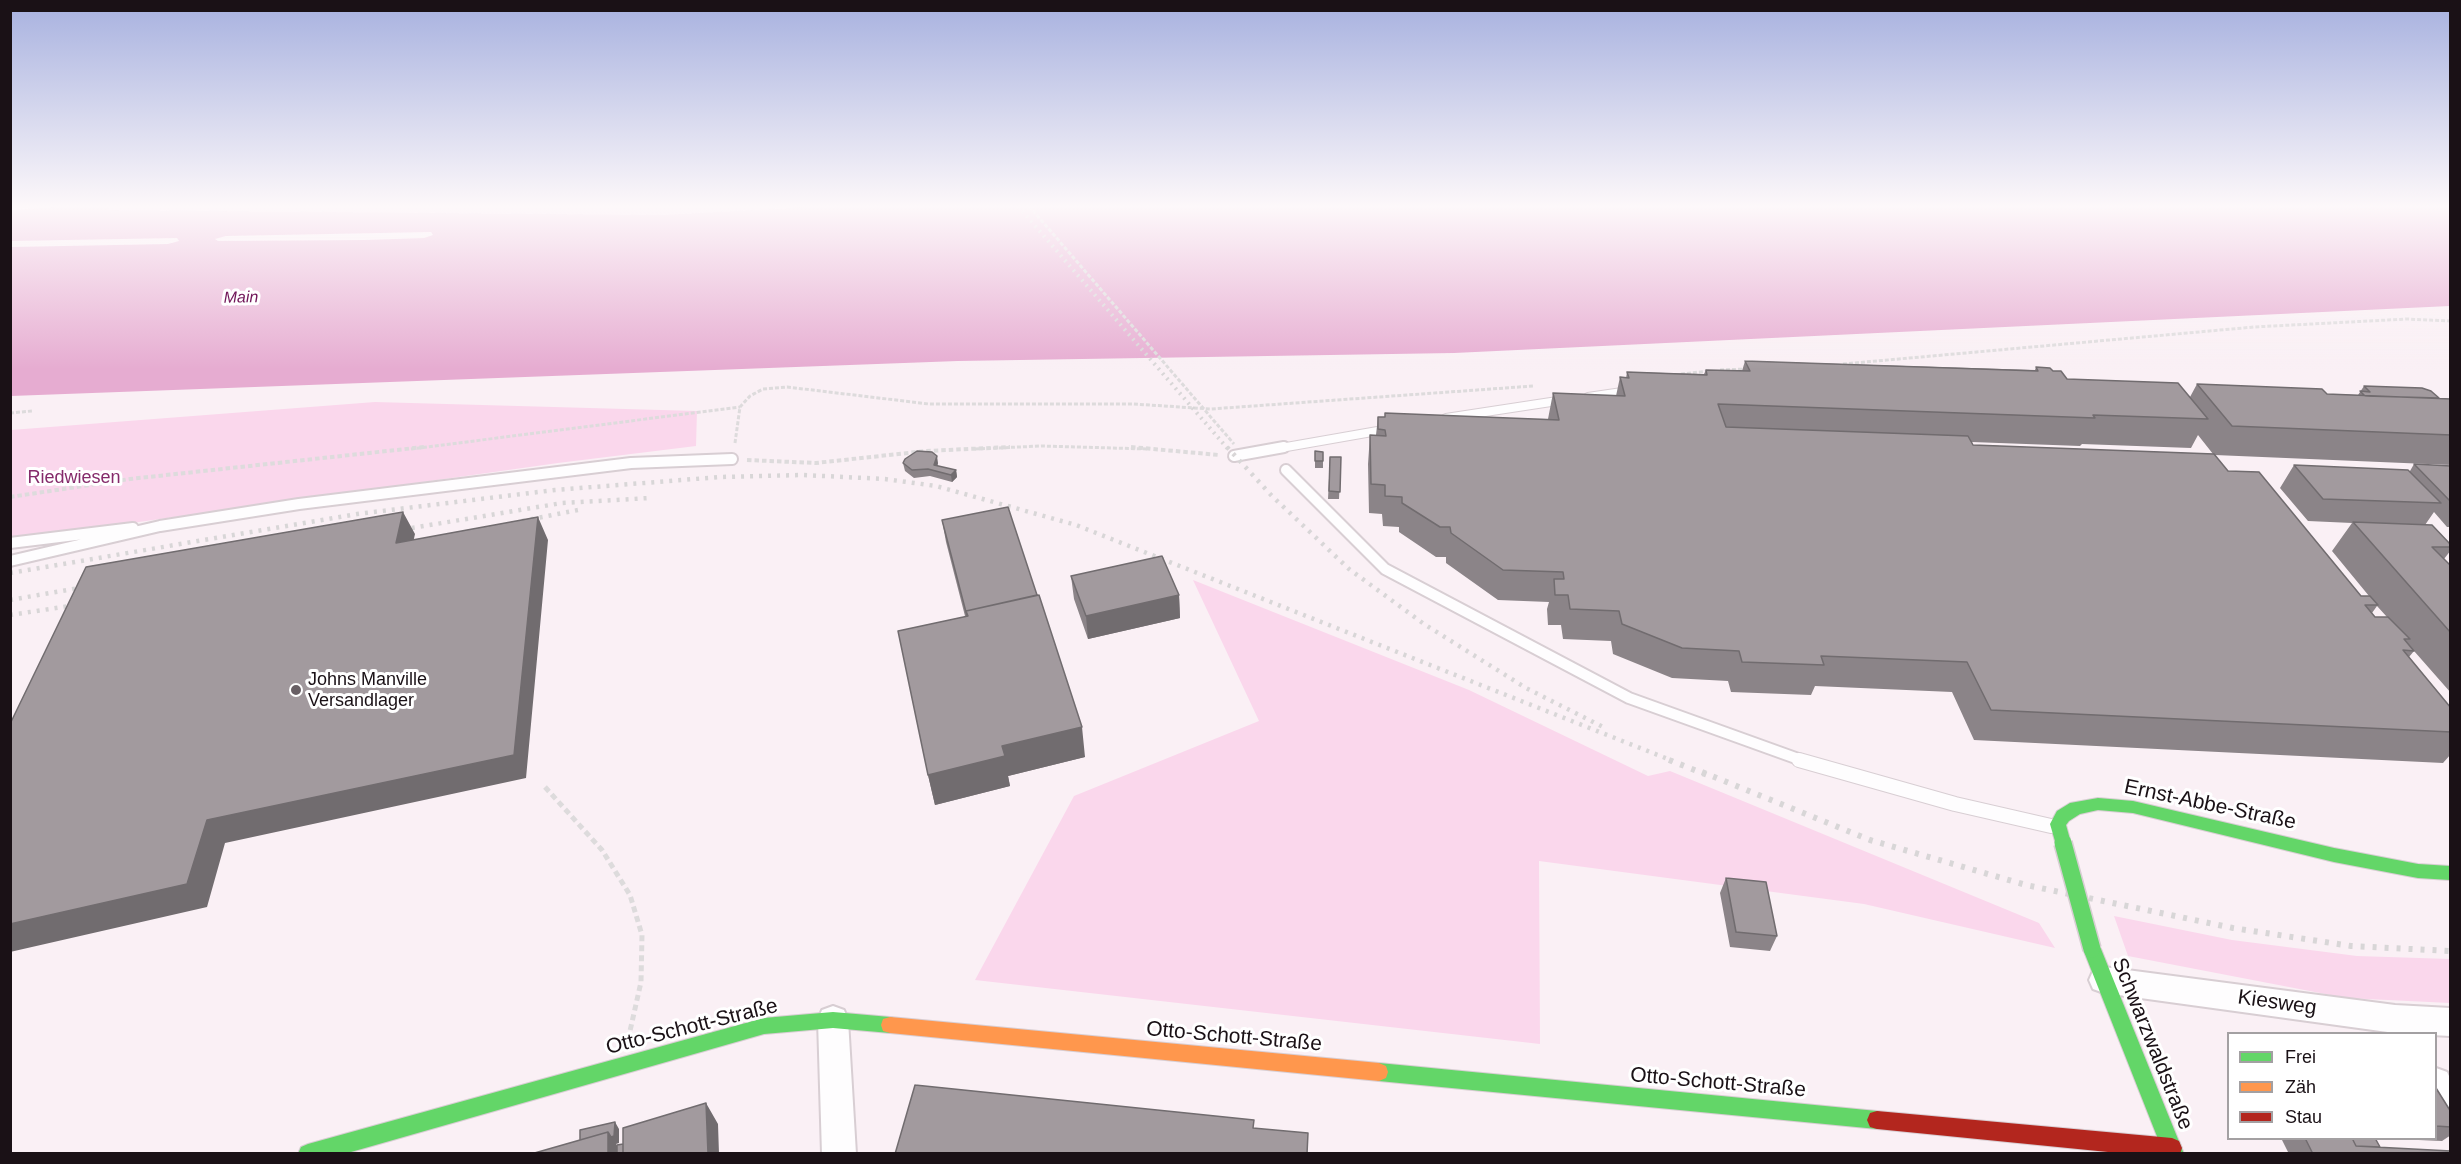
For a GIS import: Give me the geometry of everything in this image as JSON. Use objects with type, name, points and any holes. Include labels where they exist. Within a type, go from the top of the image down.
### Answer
[{"type":"street","name":"Ernst-Abbe-Straße","points":[[2059,828],[2058,824],[2063,816],[2076,808],[2098,804],[2133,807],[2334,855],[2418,871],[2451,873]]},
{"type":"street","name":"Schwarzwaldstraße","points":[[2059,828],[2092,949],[2173,1151]]},
{"type":"street","name":"Kiesweg","points":[[2104,980],[2399,1026],[2451,1022]]},
{"type":"street","name":"Otto-Schott-Straße","points":[[308,1154],[764,1026],[833,1020],[2173,1151]]},
{"type":"street","points":[[833,1020],[839,1154]]},
{"type":"street","points":[[2437,1085],[2451,1107]]},
{"type":"lane","points":[[1581,398],[1641,390]]},
{"type":"lane","points":[[1434,420],[1569,399]]},
{"type":"lane","points":[[1234,456],[1400,427]]},
{"type":"lane","points":[[10,561],[160,526],[299,504],[631,463],[732,459]]},
{"type":"lane","points":[[1286,470],[1385,569],[1629,698],[1792,758],[1955,804],[2059,828]]},
{"type":"lane","points":[[10,543],[111,529],[160,526]]},
{"type":"path","points":[[1076,260],[1234,444]]},
{"type":"path","points":[[1833,365],[2254,327],[2407,319],[2451,321]]},
{"type":"path","points":[[1670,375],[1747,369]]},
{"type":"path","points":[[1234,456],[1127,447],[1041,446],[926,451],[816,463],[732,459],[740,407],[750,396],[763,388],[787,387],[929,404],[1133,404],[1211,409],[1540,385]]},
{"type":"path","points":[[10,497],[130,479],[419,448],[740,407]]},
{"type":"path","points":[[10,413],[32,411]]},
{"type":"path","points":[[545,788],[602,849],[630,895],[642,935],[641,982],[619,1066]]},
{"type":"green space","name":"Riedwiesen","points":[[375,402],[697,411],[696,446],[558,463],[11,540],[11,430]]},
{"type":"green space","points":[[1193,580],[1469,690],[1648,776],[1670,771],[2039,923],[2055,948],[1864,904],[1539,861],[1540,1044],[975,980],[1074,796],[1259,721]]},
{"type":"green space","points":[[2114,916],[2232,940],[2357,956],[2450,959],[2450,1003],[2346,998],[2128,956]]},
{"type":"water","name":"Main","points":[[11,260],[2450,260],[2450,306],[1454,353],[958,361],[11,396]]},
{"type":"building","points":[[1745,361],[2038,371],[2036,367],[2061,371],[2067,379],[2178,383],[2208,419],[2093,415],[2095,418],[1718,404],[1726,427],[1968,436],[1973,445],[2214,454],[2228,471],[2259,472],[2361,596],[2370,596],[2378,605],[2365,605],[2375,617],[2388,617],[2410,639],[2404,639],[2414,651],[2403,650],[2451,708],[2451,732],[1991,710],[1967,662],[1821,656],[1824,665],[1742,662],[1739,651],[1682,648],[1622,624],[1619,611],[1570,609],[1568,595],[1555,595],[1554,579],[1564,579],[1563,572],[1503,570],[1451,533],[1450,527],[1440,527],[1402,503],[1402,497],[1385,496],[1385,485],[1371,484],[1370,435],[1386,436],[1385,430],[1378,429],[1378,417],[1385,417],[1385,413],[1559,420],[1553,393],[1625,396],[1620,377],[1629,378],[1627,372],[1707,375],[1706,370],[1750,371]]},
{"type":"building","points":[[2197,384],[2322,389],[2327,394],[2451,399],[2451,435],[2232,426]]},
{"type":"building","points":[[2364,386],[2422,388],[2431,391],[2439,398],[2365,396],[2360,391],[2370,392]]},
{"type":"building","points":[[917,451],[932,452],[937,456],[934,465],[956,470],[951,475],[928,469],[912,470],[903,463]]},
{"type":"building","points":[[1315,451],[1323,452],[1323,461],[1315,461]]},
{"type":"building","points":[[1330,457],[1341,457],[1340,492],[1329,491]]},
{"type":"building","points":[[2414,464],[2451,466],[2451,502]]},
{"type":"building","points":[[2294,465],[2408,470],[2441,503],[2323,499]]},
{"type":"building","points":[[1008,507],[1037,595],[966,611],[967,616],[942,520]]},
{"type":"building","name":"Johns Manville Versandlager","points":[[403,512],[396,543],[538,517],[514,755],[207,820],[187,884],[10,924],[10,724],[86,567]]},
{"type":"building","points":[[2353,522],[2432,525],[2451,545],[2451,547],[2432,547],[2451,566],[2451,633]]},
{"type":"building","points":[[1162,556],[1179,595],[1086,616],[1071,576]]},
{"type":"building","points":[[1039,595],[1082,727],[1002,746],[1005,756],[928,775],[898,631],[968,616],[966,611]]},
{"type":"building","points":[[1726,878],[1766,882],[1777,936],[1736,932]]},
{"type":"building","points":[[915,1085],[1254,1120],[1253,1128],[1308,1133],[1307,1154],[895,1154]]},
{"type":"building","points":[[2437,1090],[2451,1112],[2451,1127],[2437,1126]]},
{"type":"building","points":[[706,1103],[708,1154],[623,1154],[623,1128]]},
{"type":"building","points":[[615,1122],[614,1136],[611,1137],[608,1132],[580,1140],[580,1130]]},
{"type":"building","points":[[608,1132],[608,1154],[531,1154]]},
{"type":"building","points":[[2306,1140],[2353,1140],[2356,1146],[2451,1151],[2451,1154],[2313,1154]]},
{"type":"building","points":[[2353,1140],[2376,1140],[2380,1147],[2356,1146]]},
{"type":"building","points":[[623,1144],[623,1154],[617,1154],[617,1145]]},
{"type":"railway","points":[[1065,260],[1228,449]]},
{"type":"railway","points":[[1227,447],[1272,496],[1349,569],[1424,624],[1526,688],[1607,729]]},
{"type":"railway","points":[[10,573],[357,514],[555,490],[720,477],[803,475],[885,479],[936,486],[1076,525],[1673,761]]},
{"type":"railway","points":[[394,531],[562,503],[650,498]]},
{"type":"railway","points":[[522,521],[578,510]]},
{"type":"railway","points":[[10,600],[90,586]]},
{"type":"railway","points":[[10,615],[83,604]]},
{"type":"railway","points":[[1669,760],[1710,776]]},
{"type":"railway","points":[[1702,772],[1870,840],[2026,885],[2233,928],[2351,946],[2450,951]]},
{"type":"traffic: fast","points":[[2063,843],[2058,824],[2063,816],[2076,808],[2098,804],[2133,807],[2334,855],[2418,871],[2450,873]]},
{"type":"traffic: fast","points":[[2063,843],[2092,949]]},
{"type":"traffic: fast","points":[[2092,949],[2174,1154]]},
{"type":"traffic: fast","points":[[308,1154],[764,1026],[833,1020],[890,1025]]},
{"type":"traffic: fast","points":[[1379,1072],[1877,1120]]},
{"type":"traffic: slow","points":[[890,1025],[1379,1072]]},
{"type":"traffic: jam","points":[[1877,1120],[2172,1148]]},
{"type":"place","name":"Johns Manville Versandlager","points":[[296,690]]}]
